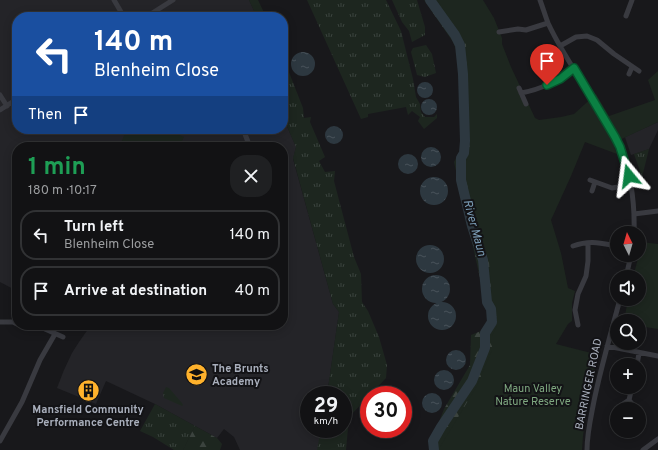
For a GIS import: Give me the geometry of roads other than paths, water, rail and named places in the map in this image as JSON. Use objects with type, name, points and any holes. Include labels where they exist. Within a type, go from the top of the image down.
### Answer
[{"type":"street","points":[[114,0],[121,12]]},
{"type":"street","points":[[154,12],[173,0]]},
{"type":"street","points":[[540,0],[548,23],[560,46],[620,147],[631,185],[634,226]]},
{"type":"street","points":[[626,16],[632,0]]},
{"type":"street","points":[[628,10],[635,12]]},
{"type":"street","points":[[499,32],[518,29],[526,30],[548,23]]},
{"type":"street","points":[[560,46],[576,37],[587,36],[597,40],[639,71]]},
{"type":"street","points":[[629,74],[632,67]]},
{"type":"street","points":[[526,104],[520,91],[536,90],[560,79],[574,68]]},
{"type":"street","points":[[0,95],[7,106]]},
{"type":"street","points":[[0,110],[12,102]]},
{"type":"street","points":[[592,191],[592,181],[612,188],[631,185]]},
{"type":"street","points":[[634,214],[658,211]]},
{"type":"street","points":[[573,246],[595,242],[610,245]]},
{"type":"street","points":[[578,325],[575,310],[578,294],[586,276],[588,243]]},
{"type":"street","name":"BARRINGER ROAD","points":[[587,450],[596,389],[618,306]]},
{"type":"street","points":[[576,319],[583,318]]},
{"type":"street","points":[[0,322],[12,322]]},
{"type":"street","points":[[47,330],[63,337]]},
{"type":"street","points":[[0,441],[22,402],[40,360],[55,334]]},
{"type":"street","points":[[607,346],[658,356]]},
{"type":"street","points":[[638,358],[639,352]]},
{"type":"street","points":[[626,402],[629,400],[630,394]]},
{"type":"street","points":[[643,450],[658,439]]},
{"type":"water","points":[[303,52],[308,53],[314,59],[314,69],[308,75],[303,76],[298,75],[292,69],[291,64],[292,59],[298,53]]},
{"type":"water","points":[[425,82],[432,87],[433,90],[428,97],[425,98],[418,93],[417,90],[422,83]]},
{"type":"water","points":[[429,99],[436,104],[437,107],[432,114],[429,115],[422,110],[421,107],[426,100]]},
{"type":"water","points":[[334,126],[340,129],[343,135],[340,141],[334,144],[328,141],[325,135],[328,129]]},
{"type":"water","points":[[431,147],[438,150],[441,157],[438,164],[431,167],[424,164],[421,157],[424,150]]},
{"type":"water","points":[[408,154],[415,157],[418,164],[415,171],[408,174],[401,171],[398,164],[401,157]]},
{"type":"water","points":[[434,177],[444,181],[448,191],[444,201],[434,205],[424,201],[420,191],[424,181]]},
{"type":"water","points":[[430,245],[440,249],[444,259],[440,269],[430,273],[420,269],[416,259],[420,249]]},
{"type":"water","points":[[436,275],[446,279],[450,289],[446,299],[436,303],[426,299],[422,289],[426,279]]},
{"type":"water","points":[[442,302],[452,306],[456,316],[452,326],[442,330],[432,326],[428,316],[432,306]]},
{"type":"water","points":[[456,350],[463,353],[466,360],[463,367],[456,370],[449,367],[446,360],[449,353]]},
{"type":"water","points":[[444,370],[451,373],[454,380],[451,387],[444,390],[437,387],[434,380],[437,373]]},
{"type":"water","points":[[432,393],[439,396],[442,403],[439,410],[432,413],[425,410],[422,403],[425,396]]},
{"type":"waterway","name":"River Maun","points":[[430,0],[455,35],[460,45],[463,74],[465,141],[464,153],[461,158],[461,180],[472,226],[483,260],[487,302],[491,309],[492,322],[485,333],[485,348],[472,381],[433,441],[434,450]]},
{"type":"place","name":"The Brunts Academy","points":[[196,375]]},
{"type":"place","name":"Mansfield Community Performance Centre","points":[[88,390]]},
{"type":"park label","name":"Maun Valley Nature Reserve","points":[[533,395]]}]
